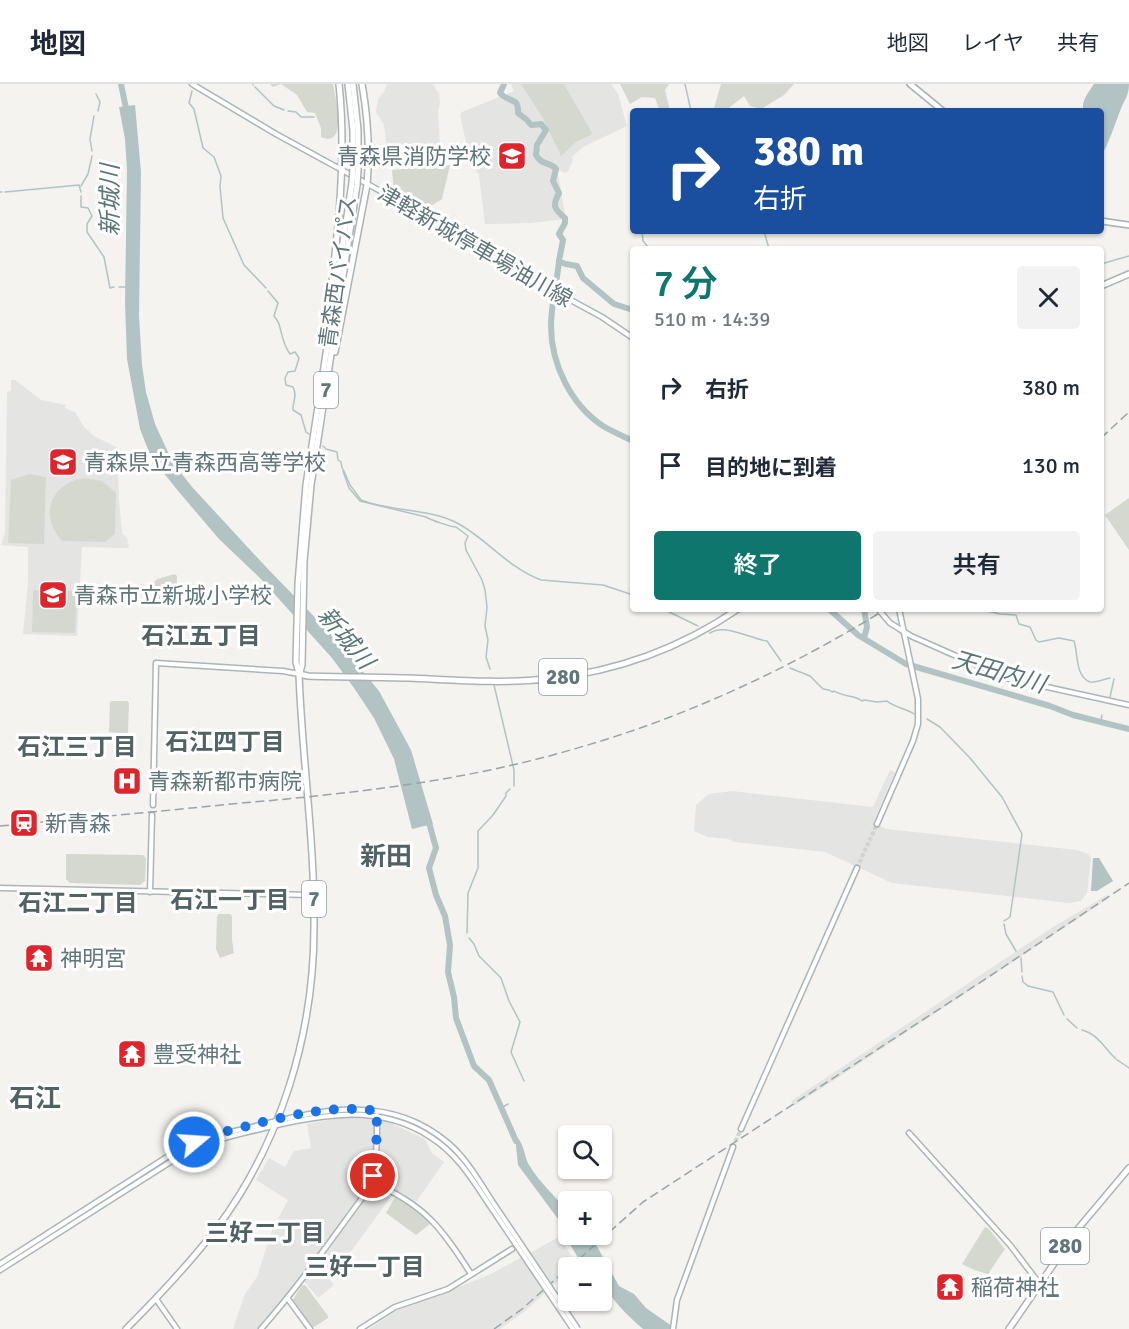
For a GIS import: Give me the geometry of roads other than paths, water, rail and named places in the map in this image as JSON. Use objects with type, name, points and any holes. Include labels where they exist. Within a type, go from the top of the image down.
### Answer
[{"type":"highway","points":[[321,390],[343,171],[339,84]]},
{"type":"highway","name":"青森西バイパス","points":[[348,84],[356,169]]},
{"type":"highway","name":"青森西バイパス","points":[[299,674],[302,665],[303,597],[311,485],[356,169],[358,130],[353,84]]},
{"type":"highway","points":[[324,403],[367,185],[368,130],[362,84]]},
{"type":"highway","name":"青森西バイパス","points":[[126,1329],[182,1270],[218,1226],[252,1173],[276,1123],[295,1068],[310,994],[314,895],[299,674],[296,662],[297,591],[306,485],[354,184]]},
{"type":"highway","points":[[1104,285],[1129,274]]},
{"type":"highway","name":"280","points":[[299,674],[490,681],[534,680],[587,673],[618,666],[679,644],[733,612]]},
{"type":"highway","name":"280","points":[[1009,1329],[1077,1230],[1129,1168]]},
{"type":"main road","points":[[910,84],[939,108]]},
{"type":"main road","points":[[1104,221],[1129,225]]},
{"type":"street","name":"津軽新城停車場油川線","points":[[192,84],[266,129],[439,223],[499,261],[602,317],[630,336]]},
{"type":"street","points":[[881,612],[890,623],[904,633],[1006,678],[1129,705]]},
{"type":"street","points":[[877,824],[913,741],[918,724],[918,699],[900,612]]},
{"type":"street","points":[[153,805],[156,663],[299,674]]},
{"type":"street","points":[[150,892],[152,815]]},
{"type":"street","points":[[741,1129],[857,868]]},
{"type":"street","points":[[0,888],[314,895]]},
{"type":"street","points":[[0,1270],[186,1152],[213,1141],[276,1123],[334,1109],[357,1109],[411,1121],[448,1142],[465,1160],[573,1329]]},
{"type":"street","points":[[261,1329],[313,1266],[371,1182],[376,1160],[377,1113]]},
{"type":"street","points":[[0,1264],[181,1148],[207,1136],[276,1123]]},
{"type":"street","points":[[909,1133],[1010,1245],[1040,1283]]},
{"type":"street","points":[[673,1329],[677,1300],[733,1147]]},
{"type":"street","points":[[371,1182],[396,1192],[426,1214],[447,1237],[471,1274]]},
{"type":"street","points":[[490,1202],[578,1329]]},
{"type":"street","points":[[360,1329],[395,1307],[448,1289],[512,1249]]},
{"type":"street","points":[[155,1298],[177,1329]]},
{"type":"street","points":[[288,1299],[310,1329]]},
{"type":"waterway","name":"新城川","points":[[121,84],[127,113]]},
{"type":"waterway","name":"天田内川","points":[[504,84],[500,93],[517,104],[518,113],[531,125],[541,124],[546,130],[537,145],[536,155],[540,160],[556,169],[553,181],[559,193],[555,207],[565,218],[559,234],[563,240],[559,261],[563,263]]},
{"type":"waterway","points":[[685,84],[690,108]]},
{"type":"waterway","points":[[255,87],[274,106],[284,110]]},
{"type":"waterway","points":[[192,91],[189,103],[194,109],[203,148],[214,157],[221,176],[223,218],[244,265],[266,288]]},
{"type":"waterway","points":[[96,94],[100,102],[98,111]]},
{"type":"waterway","points":[[288,111],[296,112],[301,117],[314,117]]},
{"type":"waterway","points":[[92,151],[90,139],[94,116]]},
{"type":"waterway","points":[[81,186],[88,174],[92,156]]},
{"type":"waterway","points":[[5,192],[79,185],[81,192]]},
{"type":"waterway","points":[[81,196],[81,207],[88,208],[92,216],[87,224],[87,232],[104,257],[110,288],[114,287]]},
{"type":"waterway","points":[[642,234],[643,241],[647,246]]},
{"type":"waterway","points":[[765,234],[768,246]]},
{"type":"waterway","points":[[1104,263],[1129,256]]},
{"type":"waterway","name":"天田内川","points":[[559,261],[551,326],[559,369],[581,407],[607,428],[630,440]]},
{"type":"waterway","name":"天田内川","points":[[566,264],[577,266],[583,278],[614,304],[630,309]]},
{"type":"waterway","points":[[119,287],[127,287]]},
{"type":"waterway","points":[[268,291],[278,303],[274,316],[286,347],[290,354],[295,352],[299,358],[295,371],[288,372],[285,378],[286,385],[293,387],[295,397],[293,410],[301,415],[306,432],[309,434]]},
{"type":"waterway","points":[[323,446],[337,452],[342,468]]},
{"type":"waterway","points":[[343,469],[350,485],[361,500],[385,507],[446,518],[468,529],[529,575],[541,580],[603,585],[630,594]]},
{"type":"waterway","points":[[343,471],[349,488],[360,501],[426,517],[456,527],[468,536],[465,543],[466,550],[485,590],[487,607],[485,626],[488,640],[486,657],[490,669]]},
{"type":"waterway","points":[[669,612],[698,626]]},
{"type":"waterway","name":"天田内川","points":[[832,612],[858,635],[906,664],[1050,706],[1073,715],[1129,729]]},
{"type":"waterway","name":"天田内川","points":[[864,612],[867,627],[864,638]]},
{"type":"waterway","points":[[991,612],[1016,615],[1019,624],[1030,627],[1039,642],[1059,638],[1074,641],[1079,670],[1085,679],[1092,682],[1110,678]]},
{"type":"waterway","points":[[710,633],[716,630],[731,631],[767,641],[781,661]]},
{"type":"waterway","points":[[790,668],[810,676],[823,689],[862,701],[887,701],[914,714]]},
{"type":"waterway","points":[[1110,697],[1114,679]]},
{"type":"waterway","points":[[494,685],[514,770],[514,786]]},
{"type":"waterway","name":"天田内川","points":[[1101,720],[1102,715]]},
{"type":"waterway","points":[[927,719],[940,727],[970,758],[1002,797],[1022,834],[1010,917],[1004,921]]},
{"type":"waterway","points":[[467,933],[468,893],[478,868],[478,831],[493,815],[510,789]]},
{"type":"waterway","name":"新城川","points":[[428,819],[436,848],[429,868],[436,895],[445,916],[450,945],[448,972],[456,1018],[474,1066],[489,1080],[516,1141]]},
{"type":"waterway","points":[[1004,924],[1006,934],[1016,951]]},
{"type":"waterway","points":[[469,938],[479,956],[501,978],[520,1022],[511,1052],[524,1081]]},
{"type":"waterway","points":[[1021,958],[1022,972]]},
{"type":"waterway","points":[[1022,976],[1023,982],[1028,986],[1053,992],[1064,1015]]},
{"type":"waterway","points":[[1067,1019],[1077,1028]]},
{"type":"waterway","points":[[1082,1030],[1097,1038],[1116,1059],[1129,1068]]},
{"type":"waterway","name":"新城川","points":[[501,1108],[508,1104]]},
{"type":"tunnel","points":[[857,868],[877,824]]},
{"type":"tunnel","points":[[733,1147],[741,1129]]},
{"type":"railway","points":[[1104,435],[1129,412]]},
{"type":"railway","points":[[0,826],[361,791],[447,778],[532,760],[615,737],[695,707],[812,652],[881,612]]},
{"type":"railway","points":[[581,1257],[643,1202],[1129,883]]},
{"type":"railway","points":[[494,1329],[522,1309],[558,1277]]},
{"type":"place","name":"青森県消防学校","points":[[512,156]]},
{"type":"place","name":"青森県立青森西高等学校","points":[[63,462]]},
{"type":"place","name":"青森市立新城小学校","points":[[53,595]]},
{"type":"place","name":"青森新都市病院","points":[[127,781]]},
{"type":"place","name":"新青森","points":[[24,823]]},
{"type":"place","name":"神明宮","points":[[39,958]]},
{"type":"place","name":"豊受神社","points":[[132,1054]]},
{"type":"place","name":"稲荷神社","points":[[950,1287]]},
{"type":"district","name":"石江五丁目","points":[[201,636]]},
{"type":"district","name":"石江四丁目","points":[[225,742]]},
{"type":"district","name":"石江三丁目","points":[[77,747]]},
{"type":"district","name":"新田","points":[[386,857]]},
{"type":"district","name":"石江一丁目","points":[[230,900]]},
{"type":"district","name":"石江二丁目","points":[[78,903]]},
{"type":"district","name":"石江","points":[[35,1099]]},
{"type":"district","name":"三好二丁目","points":[[265,1233]]},
{"type":"district","name":"三好一丁目","points":[[365,1267]]}]
